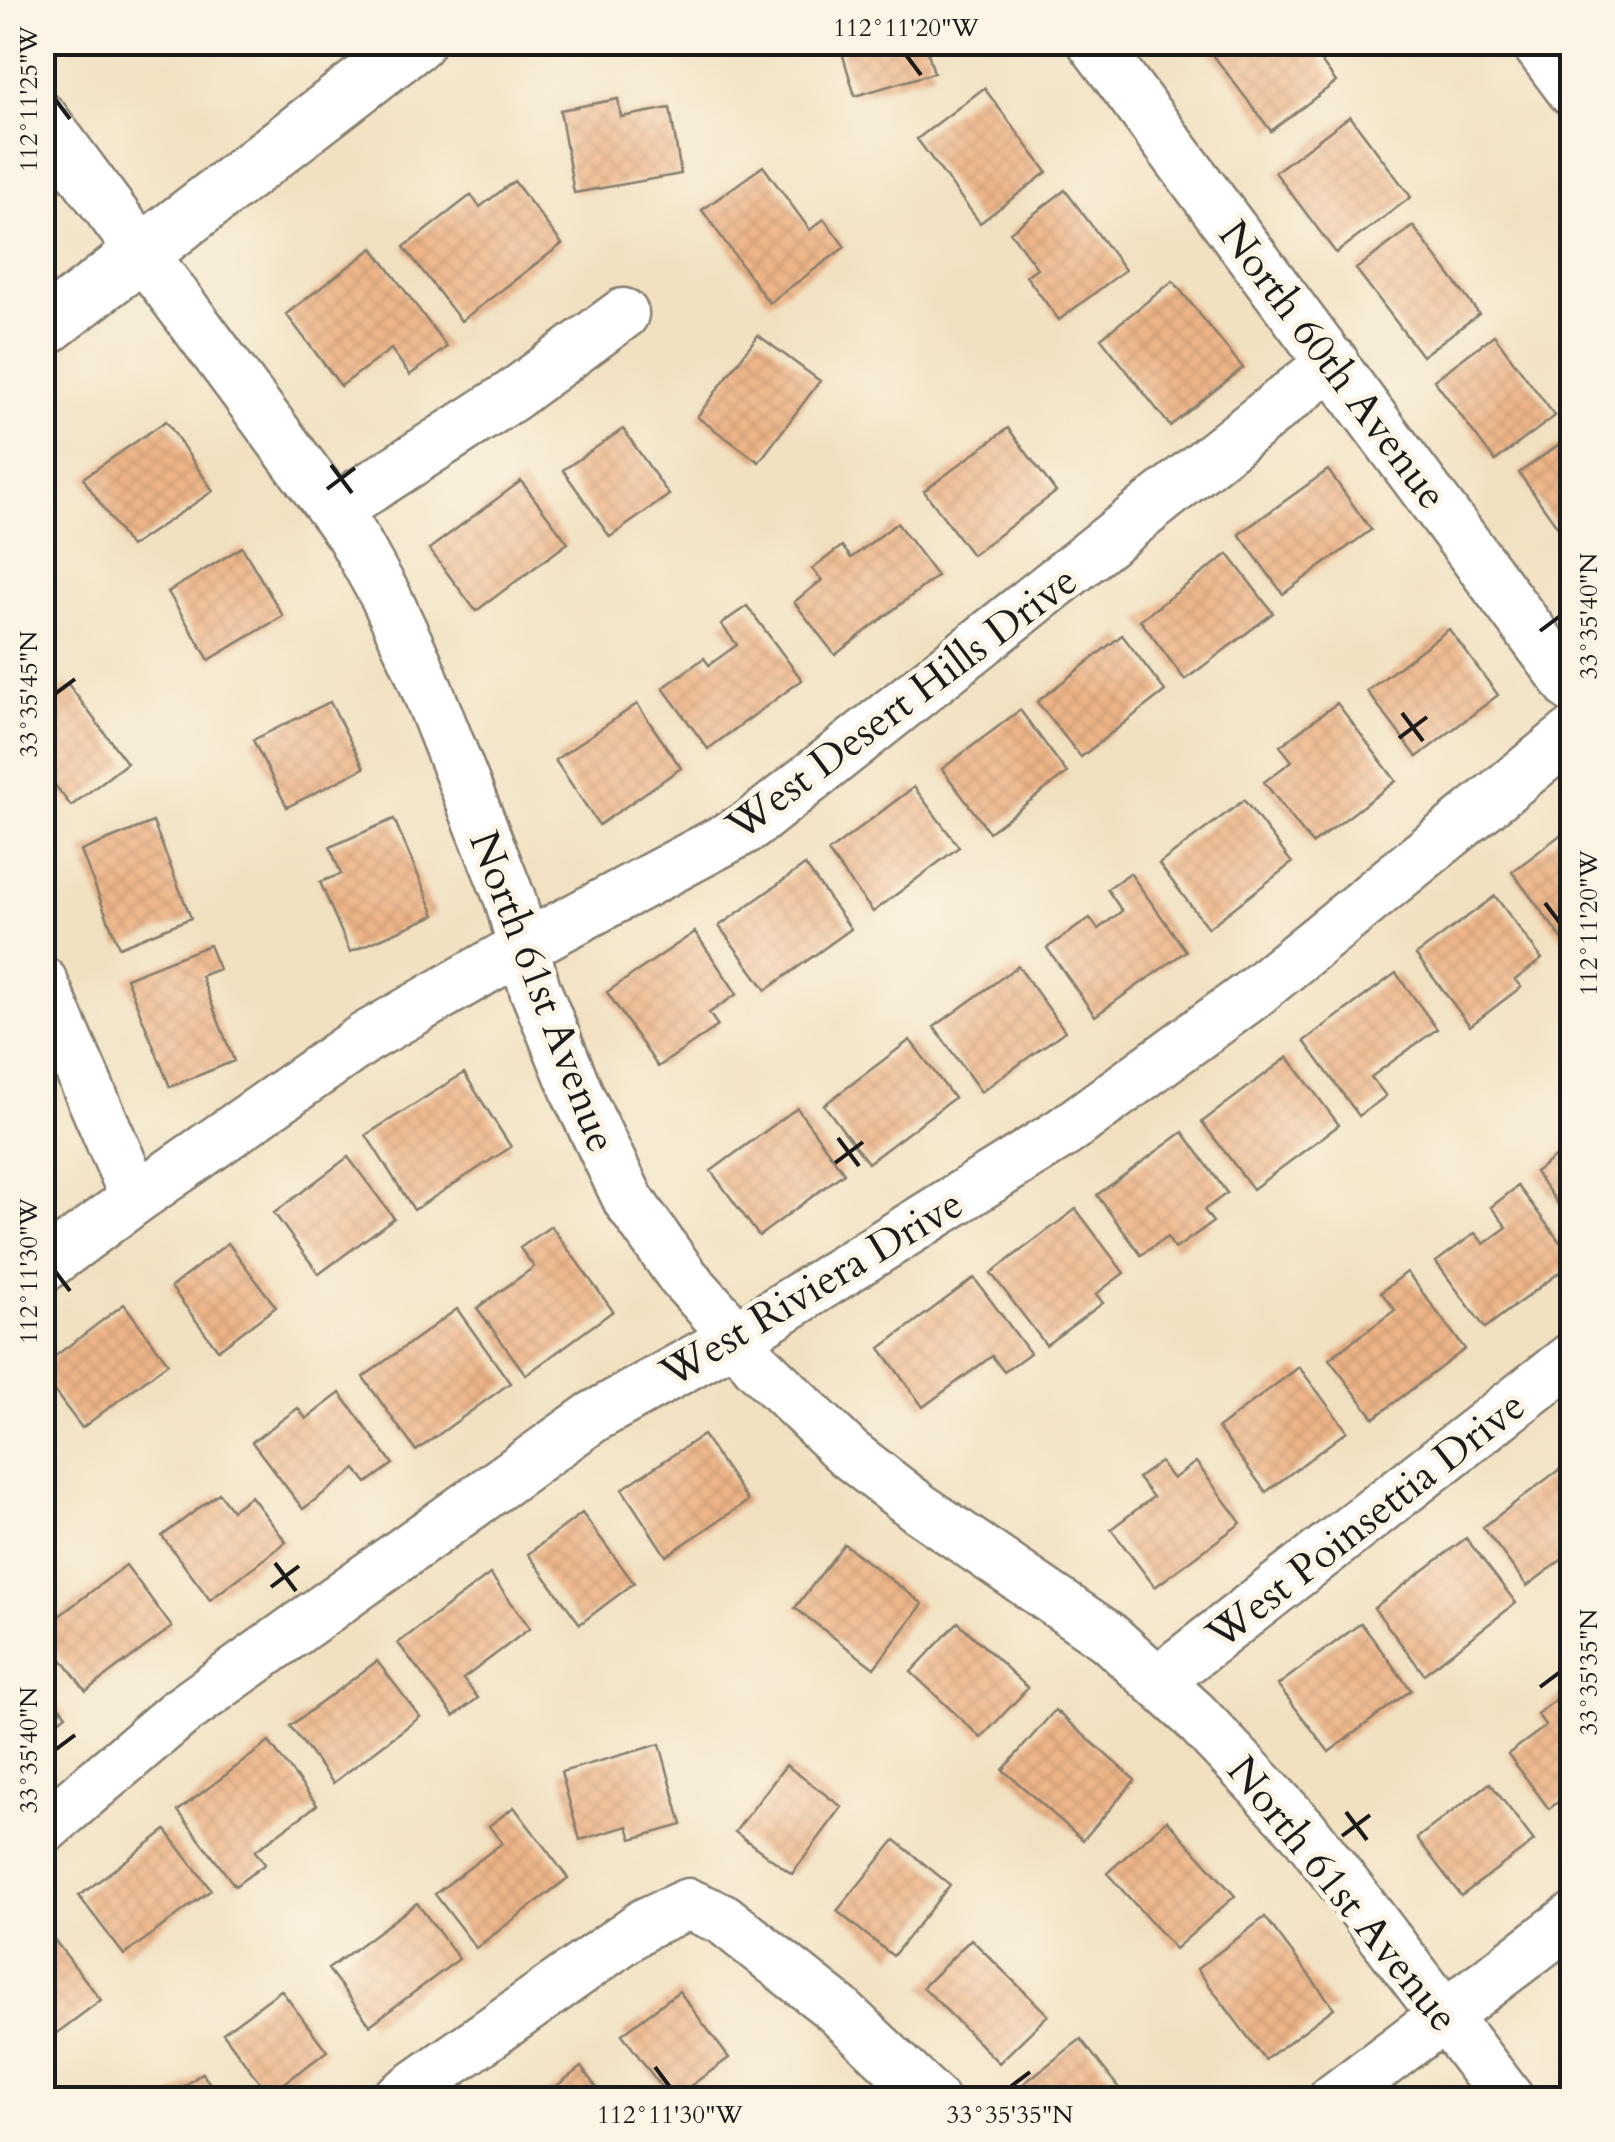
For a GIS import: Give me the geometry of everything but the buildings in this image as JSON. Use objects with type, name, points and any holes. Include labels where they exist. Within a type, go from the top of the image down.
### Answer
[{"type":"main road","points":[[42,330],[416,42]]},
{"type":"street","name":"North 60th Avenue","points":[[1093,42],[1572,686]]},
{"type":"street","points":[[1536,42],[1572,90]]},
{"type":"street","name":"North 61st Avenue","points":[[42,118],[335,510],[386,597],[417,664],[510,899],[535,988],[572,1079],[629,1201],[683,1277],[757,1365],[848,1453],[920,1508],[1108,1637],[1158,1681],[1303,1830],[1509,2100]]},
{"type":"street","points":[[335,510],[512,396],[623,314]]},
{"type":"street","name":"West Desert Hills Drive","points":[[42,1268],[365,1038],[523,946],[750,826],[1334,362]]},
{"type":"street","name":"West Riviera Drive","points":[[42,1830],[178,1714],[578,1428],[737,1337],[1064,1132],[1250,996],[1572,734]]},
{"type":"street","points":[[42,982],[136,1198]]},
{"type":"street","name":"West Poinsettia Drive","points":[[1158,1681],[1572,1358]]},
{"type":"street","points":[[396,2100],[646,1923],[688,1904],[723,1918],[837,2009],[933,2100]]},
{"type":"street","points":[[1333,2100],[1572,1919]]}]
